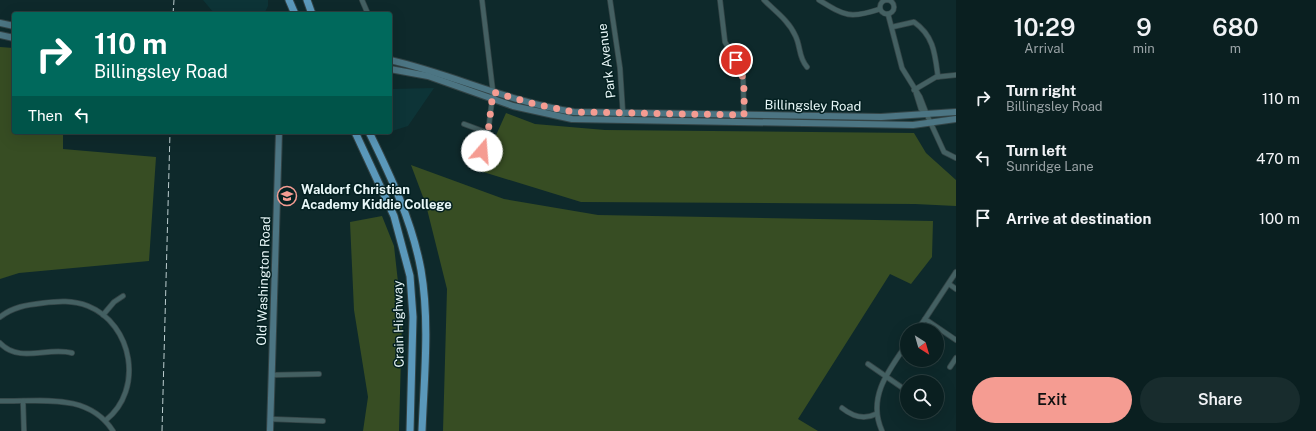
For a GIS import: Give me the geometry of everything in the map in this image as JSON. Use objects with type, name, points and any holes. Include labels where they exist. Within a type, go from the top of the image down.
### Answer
[{"type":"highway","points":[[289,0],[294,12]]},
{"type":"highway","points":[[307,0],[311,12]]},
{"type":"highway","name":"Crain Highway","points":[[356,134],[394,216],[410,276],[413,317],[410,431]]},
{"type":"highway","name":"Crain Highway","points":[[370,134],[403,205],[421,270],[424,333],[422,431]]},
{"type":"main road","points":[[0,24],[12,26]]},
{"type":"main road","points":[[0,35],[12,38]]},
{"type":"main road","name":"Billingsley Road","points":[[392,60],[416,66],[493,95]]},
{"type":"main road","name":"Billingsley Road","points":[[392,69],[428,76],[493,95],[553,109],[623,117],[880,124],[932,123],[956,119]]},
{"type":"main road","name":"Billingsley Road","points":[[623,117],[744,115],[881,117],[956,112]]},
{"type":"main road","name":"Old Washington Road","points":[[270,431],[279,134]]},
{"type":"street","points":[[362,0],[367,12]]},
{"type":"street","points":[[482,0],[493,95],[488,133],[482,151]]},
{"type":"street","name":"Park Avenue","points":[[610,0],[620,68],[623,117]]},
{"type":"street","points":[[720,0],[723,34],[743,76],[744,115]]},
{"type":"street","points":[[764,0],[791,28],[797,40],[800,57],[807,67]]},
{"type":"street","points":[[819,0],[848,15],[865,14],[880,9]]},
{"type":"street","points":[[880,9],[881,1],[892,3],[893,10],[888,14]]},
{"type":"street","points":[[880,9],[882,12],[888,14]]},
{"type":"street","points":[[888,14],[902,68],[915,91],[921,109],[927,114],[932,123],[939,144],[944,152],[956,158]]},
{"type":"street","points":[[892,27],[912,22],[917,24],[932,43],[938,76]]},
{"type":"street","points":[[915,91],[938,76],[956,75]]},
{"type":"street","points":[[464,124],[488,133]]},
{"type":"street","points":[[922,323],[956,272]]},
{"type":"street","points":[[949,284],[956,289]]},
{"type":"street","points":[[103,315],[114,302],[123,296]]},
{"type":"street","points":[[0,318],[10,310],[18,307],[61,301],[82,304],[103,315],[117,329],[124,343],[130,372],[128,386],[123,400],[117,410],[106,420]]},
{"type":"street","points":[[925,319],[956,340]]},
{"type":"street","points":[[0,343],[8,350],[18,353],[58,351],[72,353]]},
{"type":"street","points":[[882,431],[876,414],[878,393],[886,376],[900,355]]},
{"type":"street","points":[[950,367],[956,358]]},
{"type":"street","points":[[868,364],[900,386]]},
{"type":"street","points":[[272,375],[319,374]]},
{"type":"street","points":[[0,401],[71,402],[92,410],[106,420],[113,431]]},
{"type":"street","points":[[23,401],[24,431]]},
{"type":"street","points":[[842,408],[848,413],[859,417],[876,414]]},
{"type":"street","points":[[270,419],[323,421]]},
{"type":"shaded area","points":[[203,0],[268,0],[268,6],[265,12],[213,12]]},
{"type":"shaded area","points":[[434,88],[408,126],[392,131],[392,89]]},
{"type":"green space","points":[[0,47],[12,48],[12,134],[63,134],[63,149],[156,157],[149,261],[19,273],[0,279]]},
{"type":"green space","points":[[506,113],[535,124],[605,130],[914,133],[926,153],[956,180],[956,206],[915,204],[581,202],[480,171]]},
{"type":"green space","points":[[411,165],[504,199],[598,215],[933,221],[932,257],[911,284],[890,274],[798,419],[818,431],[443,431],[447,289],[426,205]]},
{"type":"green space","points":[[382,216],[394,246],[402,318],[399,431],[363,431],[368,397],[354,310],[350,222]]},
{"type":"railway","points":[[173,12],[174,0]]},
{"type":"railway","points":[[162,431],[170,134]]},
{"type":"place","name":"Waldorf Christian Academy Kiddie College","points":[[287,196]]},
{"type":"route","points":[[482,151],[488,133],[493,92],[553,109],[574,112],[744,115],[743,76],[736,60]]}]
